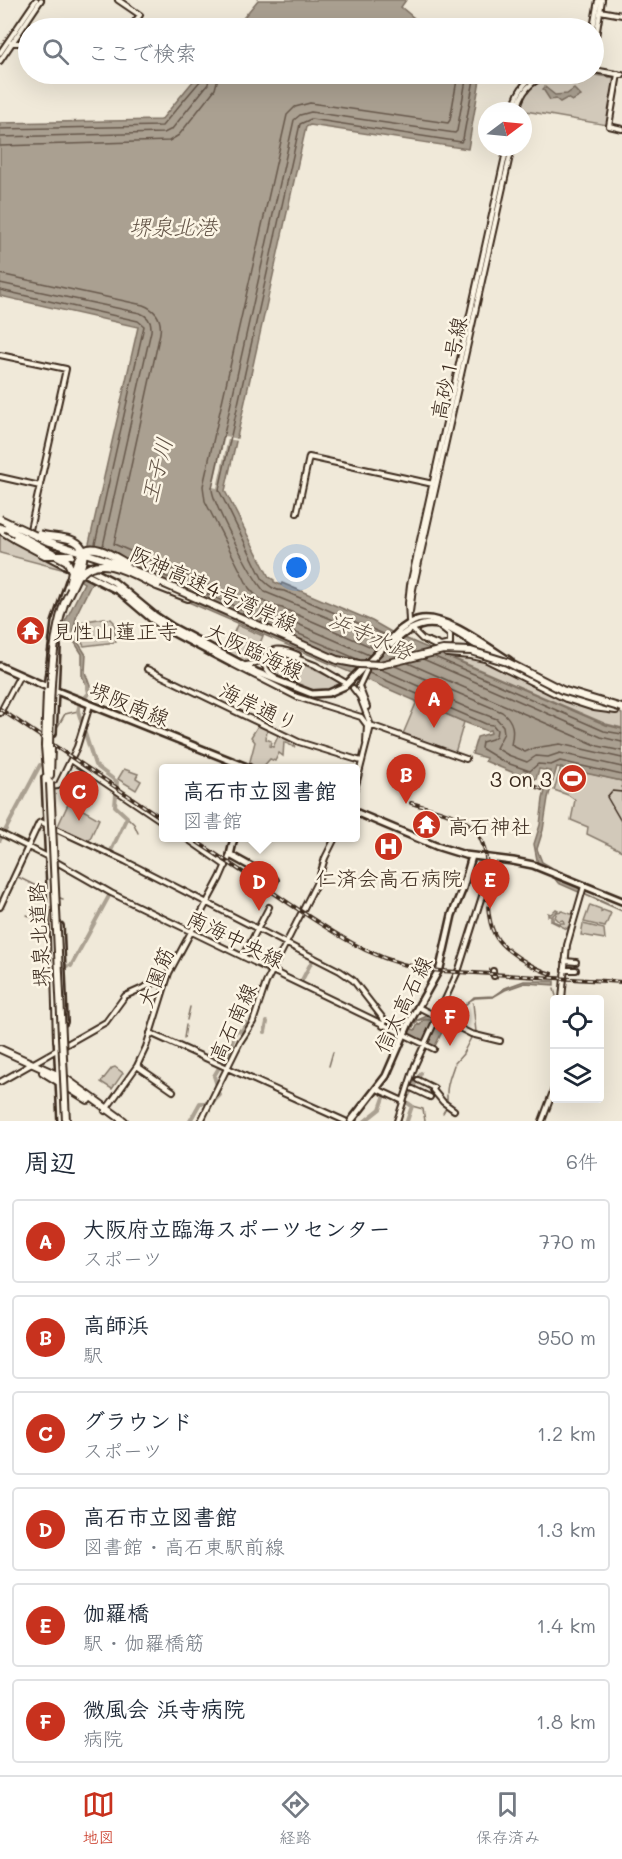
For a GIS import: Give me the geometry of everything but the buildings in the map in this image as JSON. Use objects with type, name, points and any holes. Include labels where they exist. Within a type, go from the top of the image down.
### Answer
[{"type":"highway","points":[[0,523],[15,539],[45,555],[71,555],[109,563]]},
{"type":"highway","points":[[0,523],[45,536],[71,540],[80,546],[84,553],[84,560],[65,600]]},
{"type":"highway","points":[[0,523],[69,563],[72,575],[65,600]]},
{"type":"highway","name":"阪神高速4号湾岸線","points":[[0,523],[46,544],[109,563],[319,656],[345,665],[380,668],[447,653],[471,654],[494,659],[557,690],[621,709]]},
{"type":"highway","name":"阪神高速4号湾岸線","points":[[0,523],[119,564],[345,662],[365,665],[380,664],[436,651],[471,651],[500,659],[593,704],[621,709]]},
{"type":"highway","points":[[29,535],[108,557],[142,571]]},
{"type":"highway","points":[[65,600],[79,557],[86,550],[99,550],[212,605]]},
{"type":"highway","points":[[65,600],[82,572],[99,564],[114,567],[188,598]]},
{"type":"highway","name":"堺泉北道路","points":[[64,1121],[48,746],[56,639],[65,600]]},
{"type":"highway","points":[[447,653],[485,658],[566,698],[593,704]]},
{"type":"highway","points":[[49,785],[45,746],[50,693]]},
{"type":"highway","points":[[49,785],[50,693]]},
{"type":"highway","name":"堺泉北道路","points":[[49,785],[64,1121]]},
{"type":"highway","points":[[53,900],[59,1008],[64,1030]]},
{"type":"highway","points":[[56,917],[59,1008],[57,1040]]},
{"type":"highway","points":[[0,1051],[62,1080],[124,1121]]},
{"type":"highway","points":[[106,1110],[118,1121]]},
{"type":"main road","points":[[0,523],[29,535],[78,563],[80,570],[54,623],[50,693],[44,732],[53,732],[54,728],[50,693]]},
{"type":"main road","name":"大阪臨海線","points":[[0,523],[80,570],[96,576],[119,591],[160,625],[299,694],[328,698],[342,693],[407,625],[417,620],[428,619],[442,621],[559,689],[621,709]]},
{"type":"main road","points":[[430,622],[450,629],[500,661],[558,693],[621,709]]},
{"type":"main road","name":"大阪臨海線","points":[[398,635],[414,626],[430,622]]},
{"type":"main road","name":"大阪臨海線","points":[[236,664],[306,692],[325,694],[338,691],[363,673]]},
{"type":"main road","name":"堺阪南線","points":[[0,666],[50,693],[81,701],[239,764]]},
{"type":"main road","points":[[49,785],[48,824],[53,975],[64,1121]]},
{"type":"main road","points":[[49,785],[54,828],[62,964],[64,1030],[62,1080]]},
{"type":"main road","points":[[360,814],[436,846],[472,856],[522,862],[552,873],[583,891],[622,901]]},
{"type":"main road","points":[[233,842],[232,855],[274,880]]},
{"type":"main road","name":"信太高石線","points":[[351,1121],[386,1076],[406,1037],[418,1006],[441,966],[452,915],[472,856]]},
{"type":"street","points":[[25,18],[36,0]]},
{"type":"street","points":[[28,18],[41,0]]},
{"type":"street","points":[[118,0],[140,15],[138,18]]},
{"type":"street","points":[[597,18],[600,0]]},
{"type":"street","points":[[598,11],[622,15]]},
{"type":"street","points":[[596,18],[598,11]]},
{"type":"street","points":[[0,61],[18,30]]},
{"type":"street","points":[[0,53],[18,32]]},
{"type":"street","points":[[10,43],[18,43]]},
{"type":"street","points":[[604,74],[620,76],[609,126],[622,129]]},
{"type":"street","points":[[517,102],[524,84]]},
{"type":"street","points":[[518,102],[530,84]]},
{"type":"street","name":"高砂１号線","points":[[411,620],[413,581],[508,156]]},
{"type":"street","points":[[0,354],[66,369],[29,535]]},
{"type":"street","points":[[297,513],[309,457],[435,484]]},
{"type":"street","points":[[0,477],[40,486]]},
{"type":"street","points":[[430,622],[448,633],[452,638],[450,644],[441,646],[427,640],[414,629],[422,639],[442,649],[475,652],[500,661]]},
{"type":"street","points":[[236,664],[251,664],[269,651],[280,649],[331,670],[346,682],[284,652],[275,652],[267,656],[265,665],[268,673],[306,692]]},
{"type":"street","points":[[236,664],[304,700],[361,717],[367,725],[366,743]]},
{"type":"street","name":"海岸通り","points":[[147,669],[299,742],[361,760]]},
{"type":"street","points":[[360,770],[372,720],[359,686],[363,673]]},
{"type":"street","points":[[0,713],[20,675]]},
{"type":"street","points":[[352,688],[371,727],[360,764]]},
{"type":"street","points":[[49,785],[58,786],[83,730],[90,705]]},
{"type":"street","points":[[371,727],[466,759]]},
{"type":"street","points":[[71,760],[159,819]]},
{"type":"street","points":[[0,907],[39,823],[48,824],[259,929],[350,978],[385,1022],[383,1026]]},
{"type":"street","points":[[2,834],[49,858]]},
{"type":"street","points":[[193,842],[226,866]]},
{"type":"street","name":"高石南線","points":[[201,1121],[244,1034],[253,1022],[272,972],[319,878],[333,842]]},
{"type":"street","name":"大園筋","points":[[106,1110],[137,1065],[150,1033],[166,981],[232,855]]},
{"type":"street","name":"南海中央線","points":[[49,858],[106,891],[433,1049]]},
{"type":"street","points":[[397,1121],[415,1065],[459,970],[494,858]]},
{"type":"street","points":[[562,995],[571,929],[583,891]]},
{"type":"street","points":[[243,957],[269,908]]},
{"type":"street","points":[[565,961],[576,962]]},
{"type":"street","points":[[564,970],[576,970]]},
{"type":"street","points":[[0,1082],[106,1022],[125,996],[162,980],[166,981]]},
{"type":"street","points":[[418,1006],[436,1019],[448,1022],[473,1035],[500,1041]]},
{"type":"street","points":[[150,1033],[345,1121]]},
{"type":"street","points":[[137,1065],[172,1091]]},
{"type":"street","points":[[418,1080],[433,1089],[437,1096],[454,1110]]},
{"type":"street","points":[[377,1089],[403,1101]]},
{"type":"street","points":[[413,1089],[430,1098],[437,1096]]},
{"type":"street","points":[[542,1121],[550,1101]]},
{"type":"shaded area","points":[[604,76],[615,78],[607,125],[532,112],[532,102],[521,102],[526,92],[534,84],[604,84]]},
{"type":"shaded area","points":[[0,534],[69,570],[69,571],[0,553]]},
{"type":"shaded area","points":[[105,618],[105,620],[111,619],[114,622],[116,642],[84,646],[81,641],[80,622]]},
{"type":"shaded area","points":[[237,625],[263,636],[253,660],[244,662],[226,652]]},
{"type":"shaded area","points":[[280,653],[342,683],[327,690],[308,689],[272,674],[267,664],[270,656]]},
{"type":"shaded area","points":[[448,656],[476,659],[488,663],[556,695],[622,714],[622,728],[606,724]]},
{"type":"shaded area","points":[[417,701],[464,722],[455,753],[403,734]]},
{"type":"shaded area","points":[[259,724],[267,728],[266,739],[271,741],[270,746],[273,747],[279,734],[297,743],[294,747],[284,742],[283,756],[279,753],[275,761],[270,759],[266,764],[249,764],[255,742],[251,737]]},
{"type":"shaded area","points":[[561,767],[622,781],[622,851],[587,834],[588,827],[571,820],[575,800],[554,790]]},
{"type":"shaded area","points":[[124,769],[138,774],[136,778],[141,781],[136,790],[118,779]]},
{"type":"shaded area","points":[[69,802],[99,819],[88,843],[57,828]]},
{"type":"shaded area","points":[[590,905],[601,909],[601,912],[603,910],[611,913],[605,927],[584,922]]},
{"type":"shaded area","points":[[556,909],[558,910],[553,915],[553,921],[560,924],[564,923],[563,920],[559,921],[555,917],[557,912],[562,911],[574,915],[567,929],[551,921],[551,916],[548,916],[548,913],[551,914]]},
{"type":"shaded area","points":[[583,924],[604,929],[605,939],[581,935]]},
{"type":"shaded area","points":[[115,1067],[123,1073],[112,1089],[101,1082]]},
{"type":"water","points":[[258,0],[406,0],[401,7],[414,18],[243,18]]},
{"type":"water","name":"堺泉北港","points":[[191,84],[479,84],[468,149],[310,125],[306,127],[225,491],[269,577],[274,582],[281,585],[282,583],[372,621],[393,633],[606,725],[622,729],[622,781],[557,767],[537,849],[542,862],[551,867],[558,880],[575,885],[584,893],[622,911],[558,883],[552,875],[538,865],[534,844],[550,771],[539,769],[536,779],[514,773],[485,761],[486,758],[472,754],[477,737],[491,733],[490,730],[487,731],[464,722],[101,564],[77,613],[74,629],[76,639],[86,655],[85,672],[90,686],[88,689],[82,676],[82,654],[65,627],[67,624],[65,622],[84,583],[81,581],[89,564],[88,548],[138,327],[0,296],[0,123],[161,120]]},
{"type":"water","points":[[545,87],[555,95],[567,94],[574,89],[581,96],[572,101],[567,98],[560,102],[556,99],[550,100],[543,89]]},
{"type":"water","points":[[524,981],[554,981],[554,985],[525,983],[493,997],[470,1000],[474,997],[493,996],[505,988]]},
{"type":"water","points":[[427,1016],[433,1018],[433,1021],[430,1020],[444,1028],[434,1048],[408,1032],[415,1021]],"holes":[[[426,1019],[430,1020],[424,1020],[415,1030],[412,1029],[421,1020]]]},
{"type":"pier","points":[[225,436],[238,439],[238,441],[228,439],[217,488],[213,487]]},
{"type":"waterway","name":"王子川","points":[[87,684],[89,693],[80,703],[78,711],[95,765],[117,782],[115,806],[127,817],[110,853]]},
{"type":"waterway","points":[[58,726],[65,714],[78,711]]},
{"type":"waterway","points":[[5,831],[40,765]]},
{"type":"waterway","points":[[127,817],[134,824],[138,833]]},
{"type":"waterway","points":[[16,876],[48,892]]},
{"type":"waterway","name":"王子川","points":[[71,966],[109,896]]},
{"type":"waterway","points":[[27,915],[50,925],[50,939]]},
{"type":"waterway","points":[[301,982],[313,959]]},
{"type":"waterway","points":[[554,989],[556,995]]},
{"type":"waterway","points":[[473,1003],[475,1034]]},
{"type":"waterway","points":[[187,1020],[190,1007]]},
{"type":"waterway","points":[[265,1032],[267,1022]]},
{"type":"waterway","points":[[230,1049],[236,1030],[242,1031],[246,1023],[249,1025]]},
{"type":"waterway","points":[[184,1038],[186,1025]]},
{"type":"waterway","points":[[463,1053],[472,1036]]},
{"type":"waterway","points":[[222,1063],[229,1052]]},
{"type":"waterway","points":[[329,1066],[333,1052]]},
{"type":"waterway","points":[[455,1063],[463,1054]]},
{"type":"waterway","points":[[447,1093],[454,1065]]},
{"type":"waterway","points":[[190,1121],[200,1103],[212,1103],[220,1095],[214,1076],[220,1066]]},
{"type":"waterway","points":[[407,1121],[412,1106],[405,1101],[421,1073]]},
{"type":"waterway","points":[[365,1121],[380,1109],[386,1092]]},
{"type":"waterway","points":[[447,1095],[447,1103]]},
{"type":"waterway","points":[[412,1106],[423,1109],[425,1121]]},
{"type":"waterway","points":[[443,1113],[447,1106]]},
{"type":"tram line","points":[[622,792],[612,791],[607,797],[622,823]]},
{"type":"railway","points":[[0,709],[159,816]]},
{"type":"railway","points":[[529,784],[542,789]]},
{"type":"railway","points":[[411,803],[451,815],[471,826],[480,837],[485,851],[489,913],[498,940],[523,961],[552,974]]},
{"type":"railway","points":[[197,842],[341,937],[378,956],[398,963],[441,971],[622,982]]},
{"type":"place","name":"見性山蓮正寺","points":[[31,630]]},
{"type":"place","name":"大阪府立臨海スポーツセンター","points":[[434,728]]},
{"type":"place","name":"3 on 3","points":[[573,778]]},
{"type":"place","name":"高師浜","points":[[406,804]]},
{"type":"place","name":"グラウンド","points":[[79,821]]},
{"type":"place","name":"高石神社","points":[[427,825]]},
{"type":"place","name":"仁済会高石病院","points":[[389,846]]},
{"type":"place","name":"伽羅橋","points":[[490,909]]},
{"type":"place","name":"高石市立図書館","points":[[259,911]]},
{"type":"place","name":"微風会 浜寺病院","points":[[450,1046]]},
{"type":"water label","name":"浜寺水路","points":[[371,635]]}]
